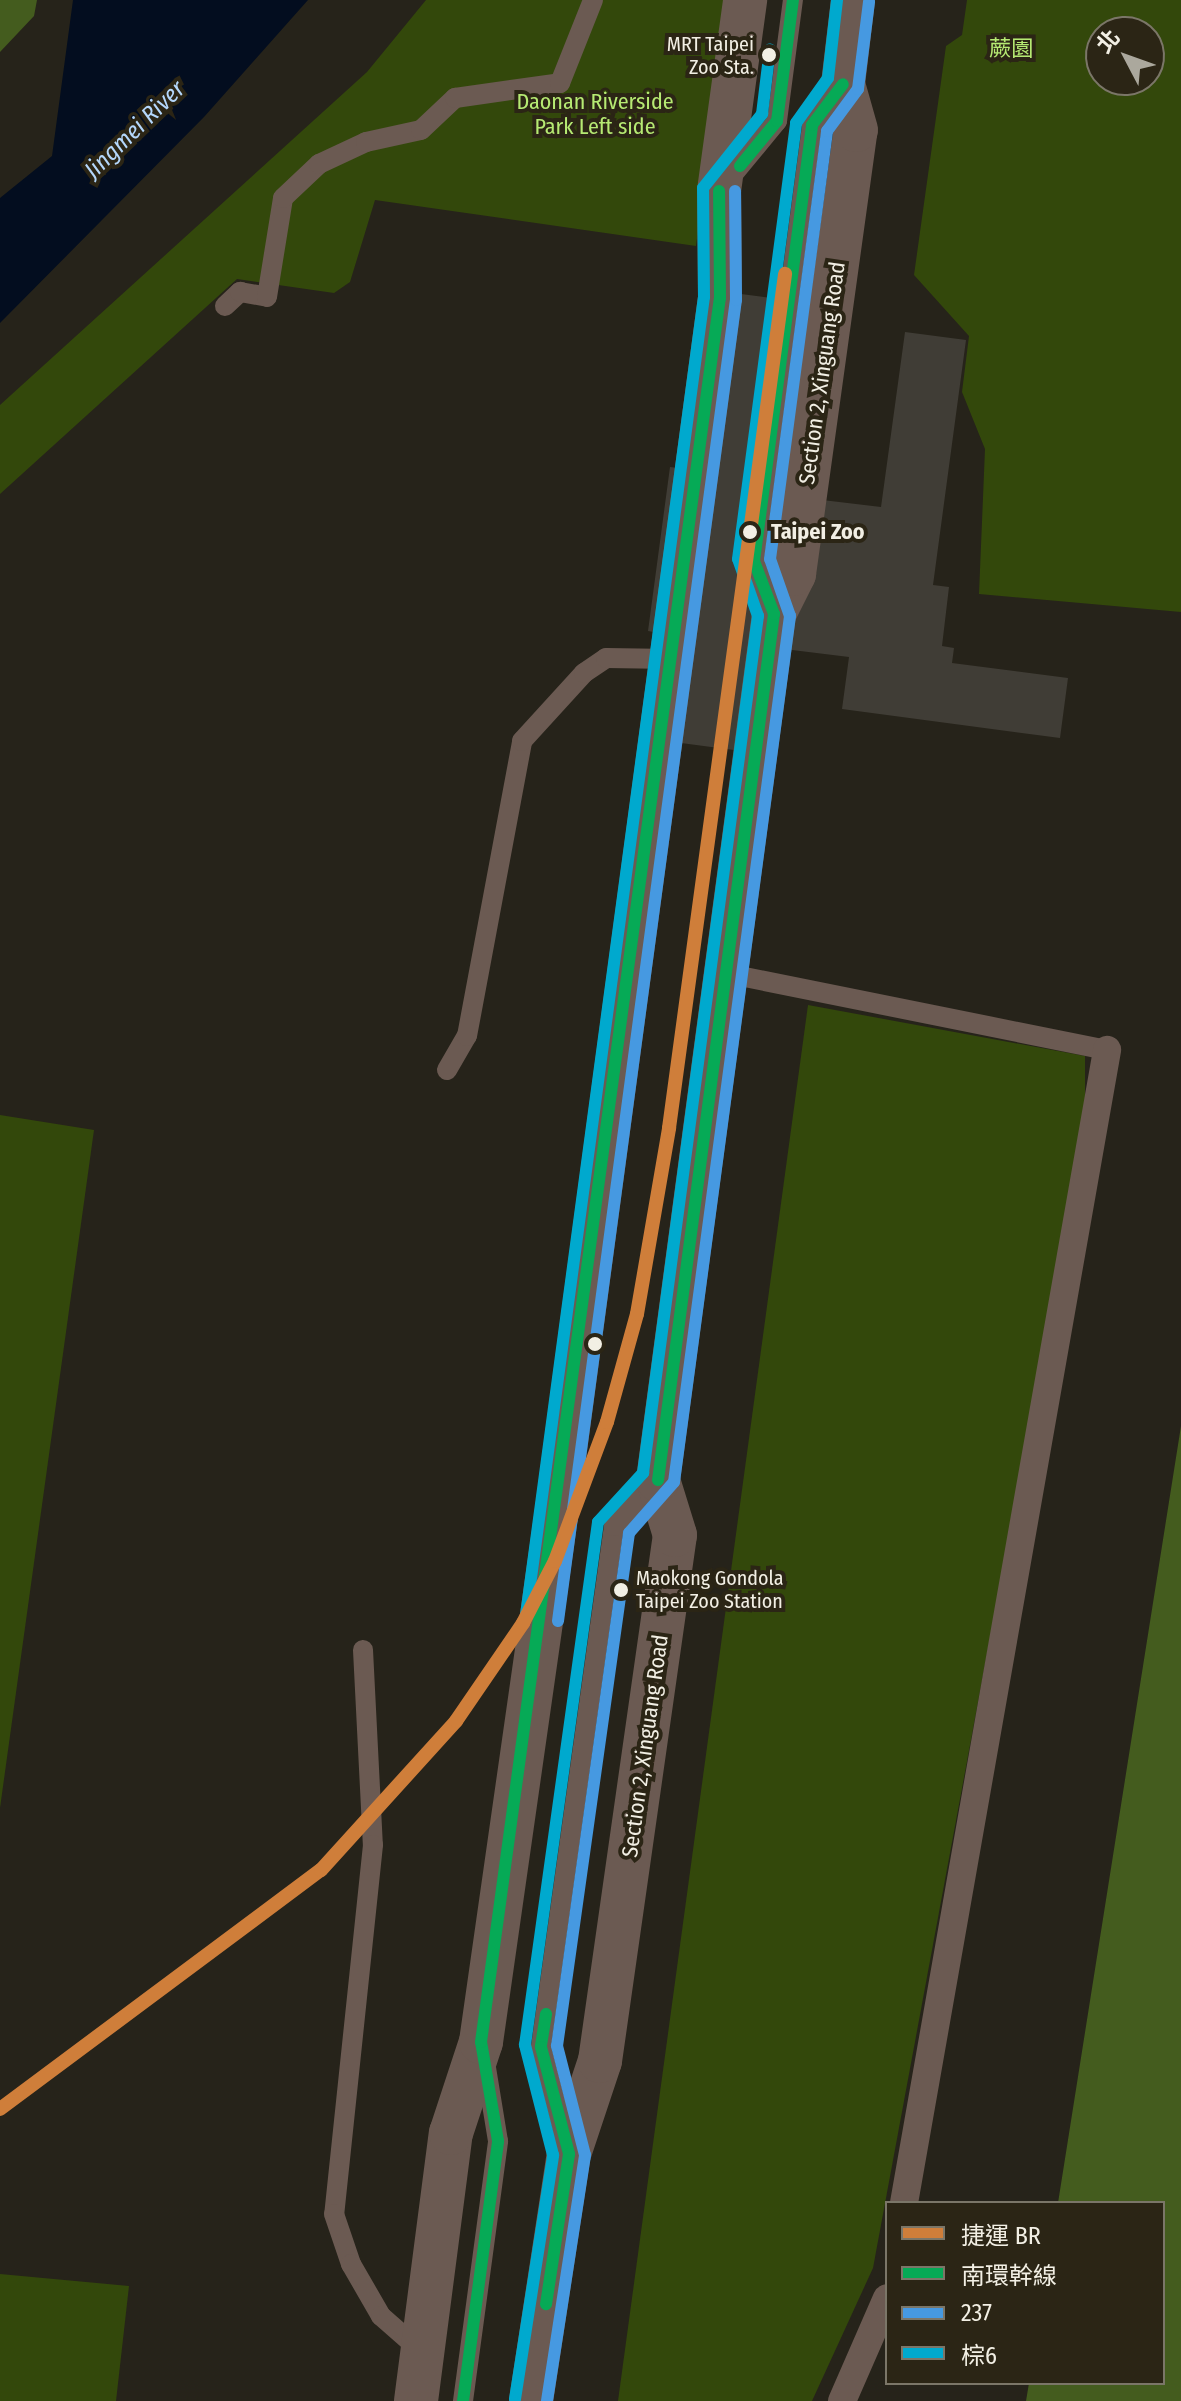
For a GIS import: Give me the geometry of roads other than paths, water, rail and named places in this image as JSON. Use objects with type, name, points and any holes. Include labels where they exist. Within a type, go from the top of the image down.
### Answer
[{"type":"street","points":[[416,2401],[451,2133],[481,2042],[672,659],[720,298],[719,191],[745,0]]},
{"type":"street","name":"Section 2, Xinguang Road","points":[[531,2401],[569,2154],[600,2061],[675,1535],[658,1480],[774,614],[794,574],[856,130],[843,84],[853,0]]},
{"type":"street","points":[[904,2201],[1107,1050]]},
{"type":"street","points":[[842,2401],[885,2303]]},
{"type":"lane","points":[[225,306],[240,292],[267,297],[283,198],[340,152],[421,130],[455,98],[560,83],[593,0]]},
{"type":"lane","points":[[719,191],[777,121],[793,0]]},
{"type":"lane","points":[[447,1070],[467,1036],[522,741],[584,673],[606,658],[672,659]]},
{"type":"lane","points":[[725,973],[1107,1050]]},
{"type":"lane","points":[[569,2154],[541,2047],[614,1526],[658,1480]]},
{"type":"lane","points":[[363,1650],[373,1845],[334,2214],[351,2264],[381,2316],[422,2352]]},
{"type":"lane","points":[[463,2401],[498,2141],[481,2042]]},
{"type":"water","name":"Jingmei River","points":[[73,0],[308,0],[204,117],[0,323],[0,198],[52,156]]},
{"type":"metro line","name":"BR","points":[[0,2109],[321,1870],[456,1721],[523,1623],[555,1561],[607,1422],[637,1314],[669,1128],[785,274]]},
{"type":"place","name":"MRT Taipei Zoo Sta.","points":[[769,55]]},
{"type":"place","name":"Taipei Zoo","points":[[750,532]]},
{"type":"place","name":"Maokong Gondola Taipei Zoo Station","points":[[621,1590]]},
{"type":"park label","name":"蕨園","points":[[1011,49]]},
{"type":"park label","name":"Daonan Riverside Park Left side","points":[[595,114]]}]
